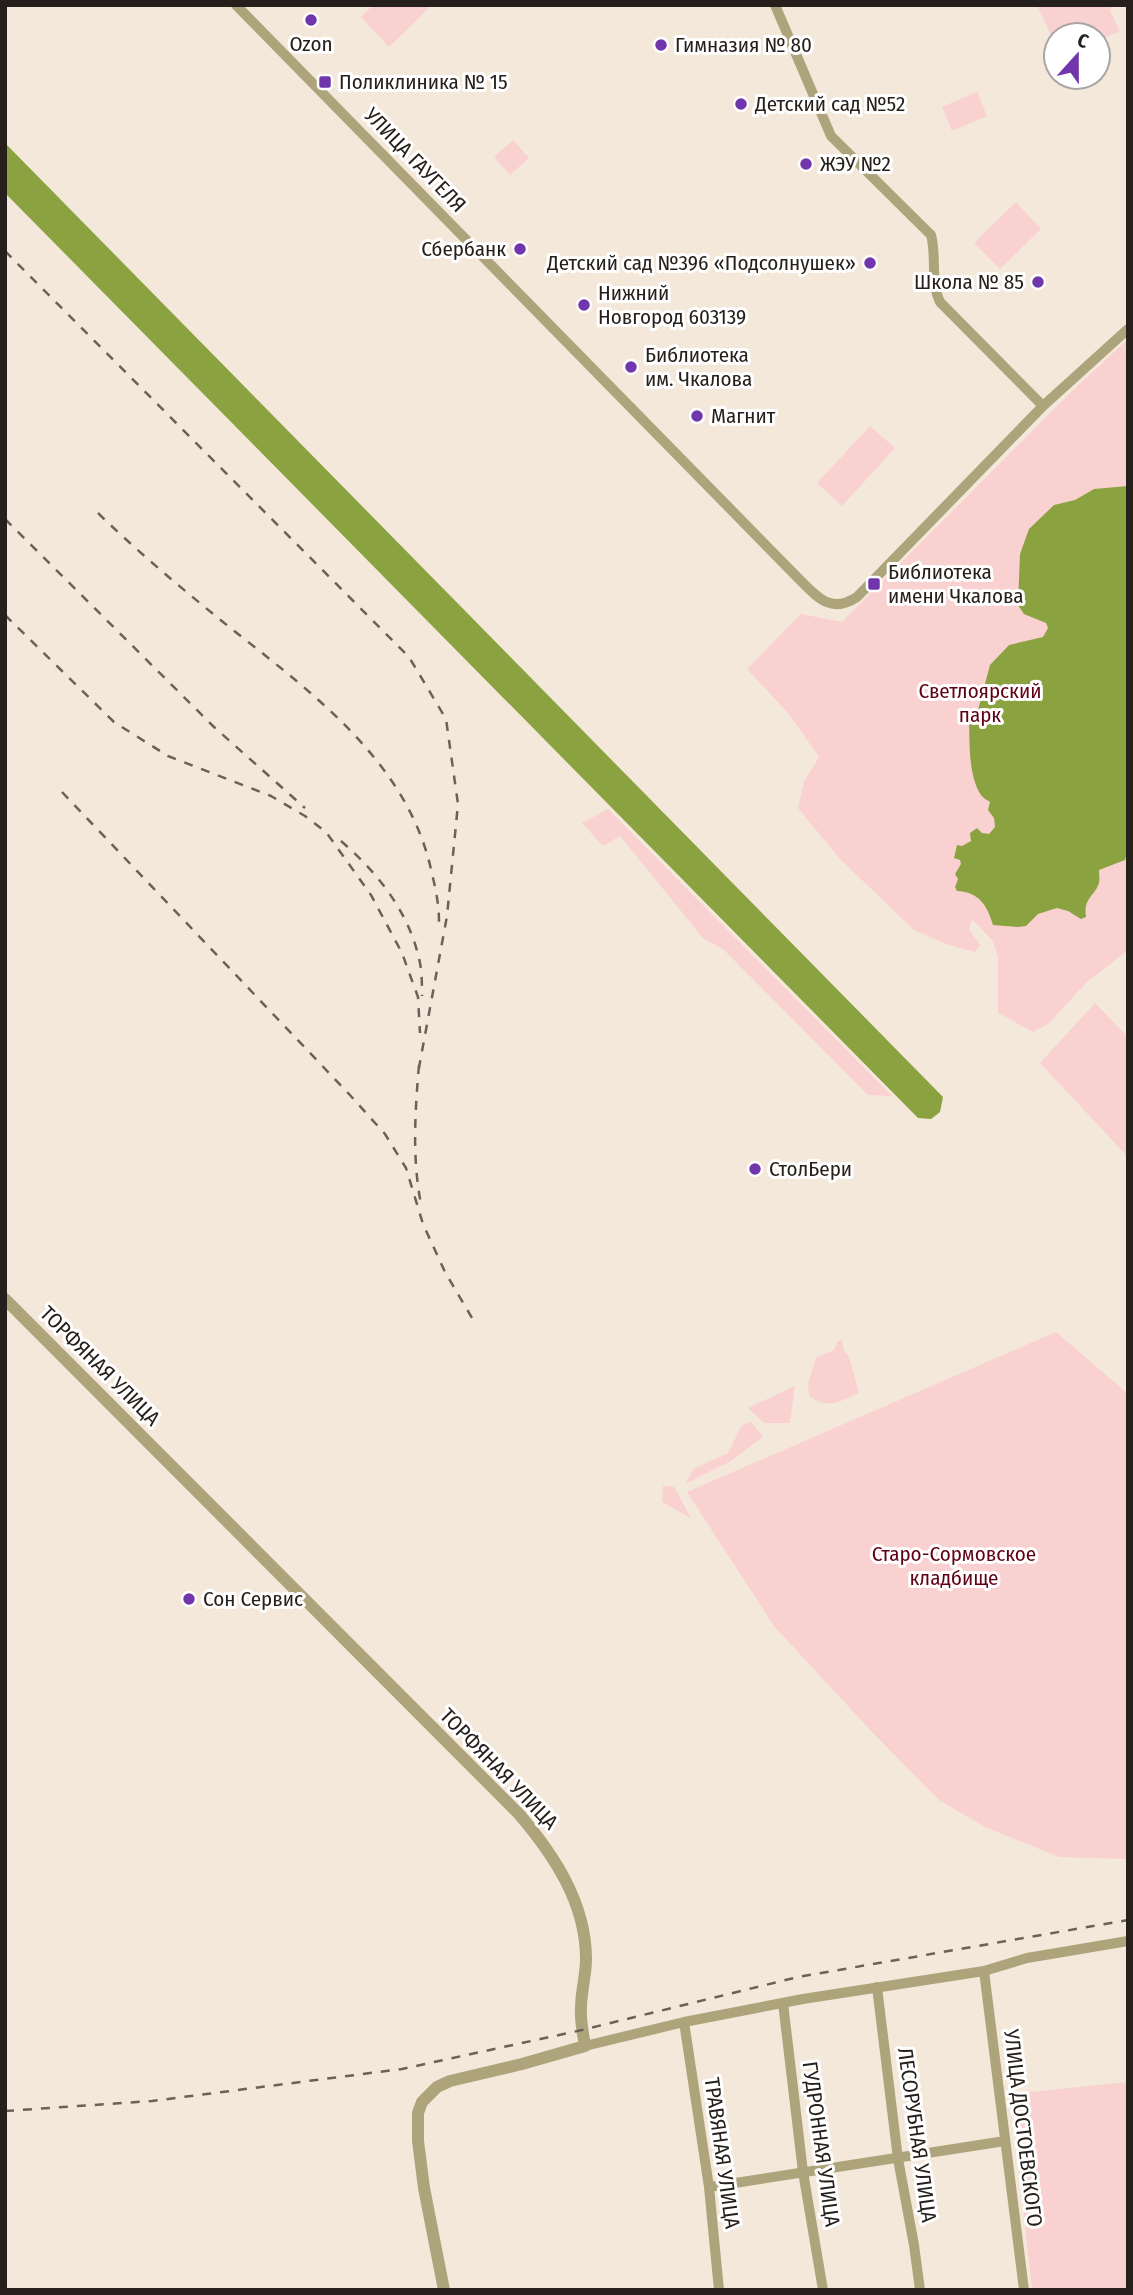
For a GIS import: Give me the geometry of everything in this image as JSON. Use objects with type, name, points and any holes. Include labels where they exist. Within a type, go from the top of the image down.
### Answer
[{"type":"street","name":"УЛИЦА ГАУГЕЛЯ","points":[[236,5],[805,585],[826,602],[845,605],[857,597],[1043,406]]},
{"type":"street","points":[[775,5],[831,136],[931,235],[935,250],[935,292],[940,302],[1043,406],[1128,328]]},
{"type":"street","name":"ТОРФЯНАЯ УЛИЦА","points":[[5,1299],[519,1814],[545,1844],[566,1880],[582,1931],[586,1959],[580,2009],[585,2046]]},
{"type":"street","points":[[444,2290],[424,2188],[418,2141],[418,2113],[422,2102],[437,2087],[450,2081],[684,2022],[877,1987],[984,1971],[1027,1958],[1128,1941]]},
{"type":"street","name":"УЛИЦА ДОСТОЕВСКОГО","points":[[984,1971],[1024,2290]]},
{"type":"street","name":"ЛЕСОРУБНАЯ УЛИЦА","points":[[877,1987],[898,2159],[920,2290]]},
{"type":"street","name":"ГУДРОННАЯ УЛИЦА","points":[[783,2003],[803,2172],[823,2290]]},
{"type":"street","name":"ТРАВЯНАЯ УЛИЦА","points":[[684,2022],[709,2187],[719,2290]]},
{"type":"street","points":[[709,2187],[1005,2141]]},
{"type":"green space","points":[[373,5],[432,5],[389,47],[361,17]]},
{"type":"green space","points":[[1037,5],[1113,5],[1110,11],[1120,31],[1112,35],[1112,21],[1044,21]]},
{"type":"green space","points":[[977,92],[987,116],[952,131],[942,107]]},
{"type":"green space","points":[[513,140],[529,158],[510,175],[494,157]]},
{"type":"green space","points":[[1016,202],[1041,229],[1000,269],[974,243]]},
{"type":"green space","name":"Светлоярский парк","points":[[1128,339],[1128,950],[1086,983],[1048,1024],[1033,1032],[998,1013],[998,957],[993,941],[972,919],[969,929],[980,945],[975,952],[946,944],[914,930],[840,859],[798,808],[804,782],[819,757],[788,713],[747,669],[801,614],[842,622],[1069,394]]},
{"type":"green space","points":[[870,426],[895,448],[842,506],[817,483]]},
{"type":"green space","points":[[608,809],[892,1096],[868,1095],[723,949],[703,938],[620,836],[603,846],[582,823]]},
{"type":"green space","points":[[1095,1003],[1128,1037],[1128,1157],[1040,1063]]},
{"type":"green space","name":"Старо-Сормовское кладбище","points":[[1056,1332],[1128,1394],[1128,1859],[1059,1857],[985,1827],[939,1800],[774,1626],[687,1492]]},
{"type":"green space","points":[[842,1340],[859,1393],[839,1402],[822,1403],[809,1396],[808,1383],[816,1358],[834,1350],[838,1341]]},
{"type":"green space","points":[[795,1386],[790,1423],[764,1423],[748,1408]]},
{"type":"green space","points":[[751,1422],[763,1437],[729,1462],[685,1484],[693,1469],[728,1453],[742,1425]]},
{"type":"green space","points":[[663,1486],[674,1487],[691,1518],[662,1502]]},
{"type":"green space","points":[[1128,2082],[1128,2290],[1032,2290],[1011,2094]]},
{"type":"shaded area","points":[[5,143],[943,1097],[940,1112],[931,1119],[918,1118],[5,193]]},
{"type":"shaded area","points":[[1128,486],[1128,850],[1125,860],[1099,870],[1099,883],[1086,905],[1086,917],[1081,919],[1057,908],[1038,914],[1026,926],[993,925],[981,901],[971,894],[957,891],[955,887],[958,879],[955,874],[961,864],[960,860],[954,858],[957,845],[962,846],[971,841],[970,833],[977,828],[982,833],[989,834],[995,827],[994,818],[988,810],[990,802],[981,795],[974,778],[969,739],[969,721],[973,719],[977,722],[982,717],[978,710],[990,665],[1009,645],[1043,637],[1048,628],[1046,623],[1024,614],[1018,605],[1020,554],[1029,529],[1054,505],[1075,500],[1094,489]]},
{"type":"railway","points":[[5,251],[409,657],[446,719],[458,804],[447,916],[418,1073]]},
{"type":"railway","points":[[98,513],[128,542],[320,702],[351,731],[378,763],[402,797],[420,834],[435,886],[439,922]]},
{"type":"railway","points":[[5,519],[214,727],[305,808]]},
{"type":"railway","points":[[5,615],[114,722],[168,756],[271,796],[326,832],[371,895],[402,953],[418,997],[420,1033]]},
{"type":"railway","points":[[62,792],[385,1134],[406,1168],[423,1224],[445,1272],[472,1318]]},
{"type":"railway","points":[[341,841],[380,880],[409,927],[420,963],[422,996]]},
{"type":"railway","points":[[419,1065],[415,1152],[421,1204]]},
{"type":"railway","points":[[5,2111],[152,2101],[402,2069],[582,2030],[798,1977],[1128,1920]]},
{"type":"place","name":"Ozon","points":[[311,20]]},
{"type":"place","name":"Гимназия № 80","points":[[661,45]]},
{"type":"place","name":"Поликлиника № 15","points":[[325,82]]},
{"type":"place","name":"Детский сад №52","points":[[741,104]]},
{"type":"place","name":"ЖЭУ №2","points":[[806,164]]},
{"type":"place","name":"Сбербанк","points":[[520,249]]},
{"type":"place","name":"Детский сад №396 «Подсолнушек»","points":[[870,263]]},
{"type":"place","name":"Школа № 85","points":[[1038,282]]},
{"type":"place","name":"Нижний Новгород 603139","points":[[584,305]]},
{"type":"place","name":"Библиотека им. Чкалова","points":[[631,367]]},
{"type":"place","name":"Магнит","points":[[697,416]]},
{"type":"place","name":"Библиотека имени Чкалова","points":[[874,584]]},
{"type":"place","name":"СтолБери","points":[[755,1169]]},
{"type":"place","name":"Сон Сервис","points":[[189,1599]]}]
